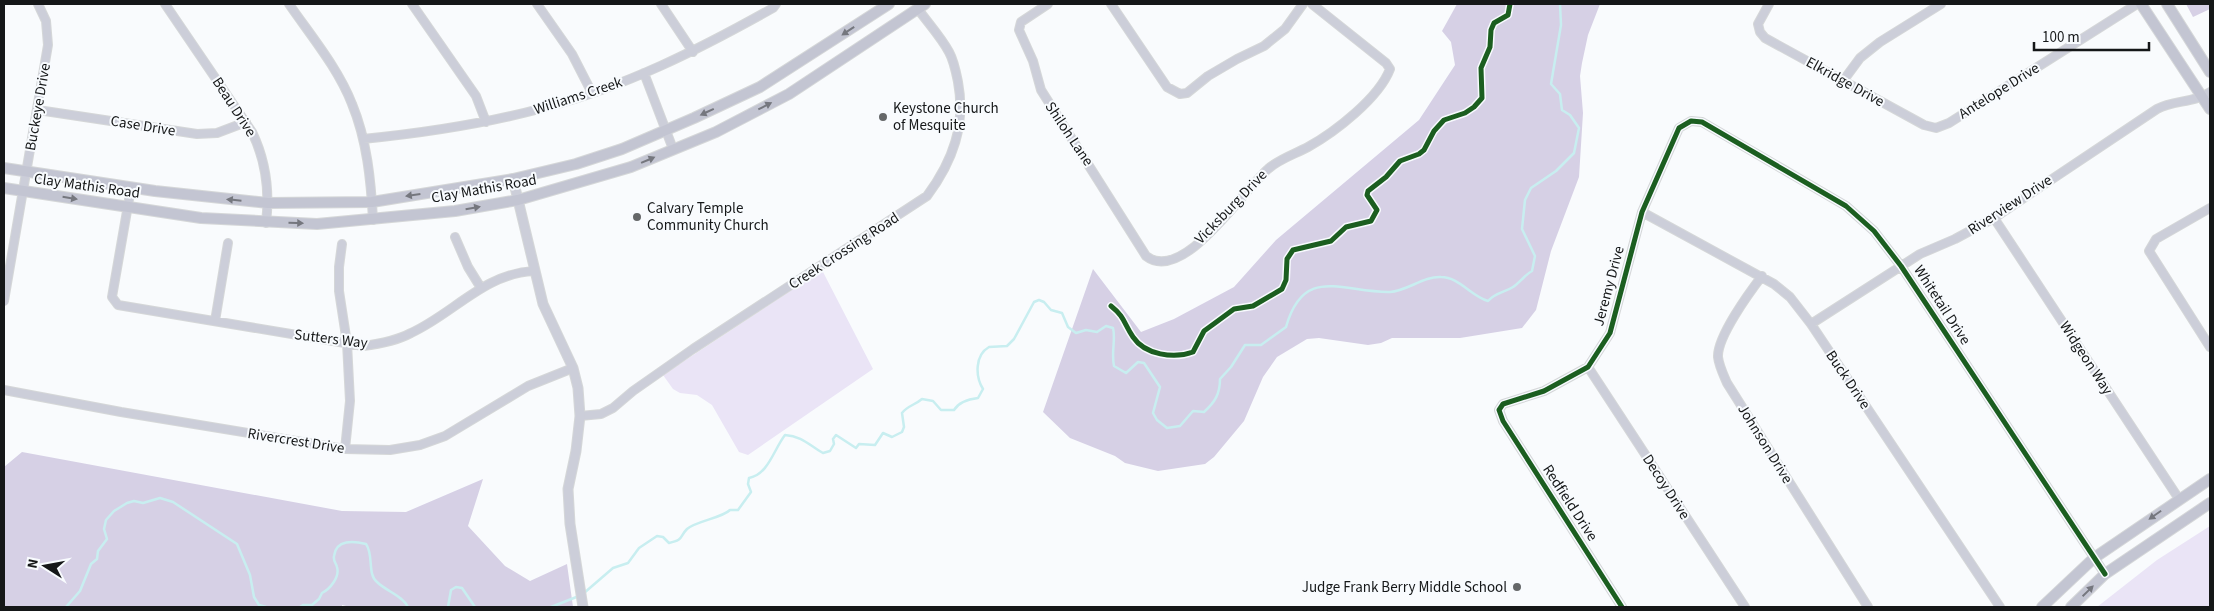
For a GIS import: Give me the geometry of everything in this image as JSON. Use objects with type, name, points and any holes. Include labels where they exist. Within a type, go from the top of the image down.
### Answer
[{"type":"main road","name":"Clay Mathis Road","points":[[4,168],[131,188],[268,203],[372,202],[513,178],[576,164],[622,149],[666,131],[760,87],[825,47],[888,4]]},
{"type":"main road","points":[[2141,4],[2206,94],[2210,110]]},
{"type":"main road","points":[[2167,4],[2210,72]]},
{"type":"main road","name":"Clay Mathis Road","points":[[4,188],[201,218],[317,224],[454,211],[518,200],[622,170],[716,132],[789,94],[919,5]]},
{"type":"main road","points":[[2042,607],[2094,558],[2210,479]]},
{"type":"main road","points":[[2071,607],[2104,574],[2210,503]]},
{"type":"street","name":"Buckeye Drive","points":[[4,301],[22,191],[38,110],[49,36],[46,21],[38,4]]},
{"type":"street","name":"Beau Drive","points":[[165,4],[252,132],[263,160],[268,203],[266,222]]},
{"type":"street","points":[[289,4],[342,82],[352,102],[363,139],[373,220]]},
{"type":"street","points":[[412,4],[476,96],[486,122]]},
{"type":"street","points":[[537,4],[572,54],[592,93]]},
{"type":"street","points":[[661,4],[693,52]]},
{"type":"street","name":"Williams Creek","points":[[363,139],[437,131],[486,122],[543,108],[592,93],[693,52],[773,8],[776,4]]},
{"type":"street","name":"Shiloh Lane","points":[[1048,4],[1021,22],[1019,30],[1033,61],[1040,90],[1146,256],[1156,262]]},
{"type":"street","points":[[1111,4],[1167,87],[1180,94],[1187,93],[1208,76],[1264,46],[1284,29],[1303,4]]},
{"type":"street","name":"Vicksburg Drive","points":[[1156,262],[1163,262],[1174,258],[1194,246],[1213,231],[1267,169],[1324,138],[1346,122],[1370,98],[1390,69],[1383,60],[1312,4]]},
{"type":"street","name":"Elkridge Drive","points":[[1769,4],[1760,18],[1758,29],[1765,38],[1924,125],[1936,128]]},
{"type":"street","points":[[1843,80],[1860,58],[1880,42],[1941,4]]},
{"type":"street","name":"Antelope Drive","points":[[1936,128],[1949,123],[2137,4]]},
{"type":"street","name":"Creek Crossing Road","points":[[580,416],[600,414],[613,408],[633,391],[693,349],[927,196],[944,172],[953,154],[958,133],[961,97],[949,53],[919,5]]},
{"type":"street","points":[[644,73],[673,149]]},
{"type":"street","name":"Riverview Drive","points":[[1811,324],[1901,266],[1994,218],[2157,109],[2206,94]]},
{"type":"street","name":"Case Drive","points":[[38,110],[197,134],[217,133],[246,122]]},
{"type":"street","name":"Jeremy Drive","points":[[1499,410],[1503,404],[1544,392],[1588,367],[1610,333],[1642,212],[1679,128],[1691,121]]},
{"type":"street","name":"Whitetail Drive","points":[[1691,121],[1702,122],[1846,206],[1874,231],[1901,266],[2104,574]]},
{"type":"street","points":[[513,178],[543,304],[573,368],[578,388],[580,416],[576,451],[568,489],[576,576],[583,607]]},
{"type":"street","points":[[127,207],[131,188]]},
{"type":"street","name":"Sutters Way","points":[[127,207],[113,300],[118,304],[363,346],[377,344],[412,333],[481,288],[506,276],[519,272],[534,271]]},
{"type":"street","points":[[2210,208],[2156,239],[2149,251],[2210,347]]},
{"type":"street","name":"Buck Drive","points":[[1642,212],[1762,276],[1790,297],[1811,324],[2000,607]]},
{"type":"street","name":"Widgeon Way","points":[[1994,218],[2179,499]]},
{"type":"street","points":[[455,237],[468,267],[481,288]]},
{"type":"street","points":[[215,322],[228,243]]},
{"type":"street","points":[[342,244],[339,291],[347,343],[350,401],[345,448]]},
{"type":"street","name":"Johnson Drive","points":[[1762,276],[1743,301],[1725,332],[1718,357],[1727,383],[1868,607]]},
{"type":"street","name":"Decoy Drive","points":[[1588,367],[1745,607]]},
{"type":"street","name":"Rivercrest Drive","points":[[4,390],[121,412],[345,448],[390,450],[420,445],[445,436],[528,386],[573,368]]},
{"type":"street","name":"Redfield Drive","points":[[1499,410],[1503,421],[1622,607]]},
{"type":"shaded area","points":[[1457,4],[1600,4],[1588,35],[1580,76],[1583,113],[1579,177],[1551,251],[1536,310],[1522,328],[1460,338],[1392,338],[1381,343],[1368,345],[1319,338],[1307,339],[1277,357],[1263,377],[1244,421],[1214,457],[1205,464],[1158,471],[1125,463],[1115,456],[1070,438],[1043,412],[1093,269],[1141,332],[1174,319],[1234,287],[1276,240],[1419,120],[1455,65],[1451,42],[1442,31]]},
{"type":"shaded area","points":[[2186,4],[2210,4],[2210,9],[2193,17]]},
{"type":"shaded area","points":[[822,270],[873,369],[748,455],[739,452],[712,405],[697,395],[680,393],[673,389],[663,375]]},
{"type":"shaded area","points":[[22,452],[342,511],[406,512],[483,479],[468,526],[505,566],[530,581],[567,564],[573,607],[350,607],[342,605],[342,607],[4,607],[4,467]]},
{"type":"shaded area","points":[[2210,526],[2210,607],[2097,607],[2157,560]]},
{"type":"waterway","points":[[584,593],[613,568],[628,563],[639,548],[657,536],[663,537],[669,543],[674,542],[691,526],[730,510],[738,510],[751,492],[748,484],[749,478],[756,476],[766,467],[785,435],[801,439],[823,453],[830,451],[836,435],[856,448],[859,444],[875,445],[883,433],[892,437],[902,432],[904,427],[902,413],[922,399],[933,401],[941,410],[954,410],[964,401],[978,398],[983,389],[978,372],[981,355],[989,347],[1007,346],[1014,339],[1034,302],[1039,300],[1044,302],[1051,310],[1062,313],[1068,327],[1076,333],[1086,330],[1097,332],[1106,326],[1113,328],[1114,366],[1126,373],[1138,362],[1144,363],[1160,387],[1153,413],[1157,420],[1167,428],[1180,426],[1193,411],[1204,412],[1216,397],[1220,379],[1231,367],[1245,345],[1261,345],[1286,327],[1294,307],[1303,295],[1314,289],[1327,286],[1390,292],[1428,279],[1441,277],[1454,280],[1488,301],[1513,287],[1532,271],[1535,256],[1522,229],[1525,200],[1531,188],[1556,171],[1574,153],[1579,128],[1570,115],[1562,110],[1560,94],[1551,84],[1561,25],[1560,4]]},
{"type":"waterway","points":[[66,607],[80,591],[91,564],[97,559],[98,551],[107,539],[104,529],[106,520],[114,511],[127,503],[134,501],[143,503],[160,498],[173,502],[237,544],[250,575],[254,597],[259,605],[266,607]]},
{"type":"waterway","points":[[300,607],[312,605],[336,579],[338,571],[334,559],[335,550],[346,542],[366,544],[370,553],[374,579],[406,603],[408,607]]},
{"type":"waterway","points":[[448,607],[451,590],[456,587],[462,588],[475,607]]},
{"type":"waterway","points":[[551,607],[579,596]]},
{"type":"cycle path","points":[[1111,306],[1122,317],[1138,343],[1152,352],[1177,355],[1193,352],[1204,331],[1234,309],[1253,306],[1282,289],[1286,280],[1287,259],[1293,250],[1331,241],[1346,227],[1371,221],[1377,210],[1367,195],[1368,191],[1386,177],[1400,161],[1419,154],[1424,150],[1434,131],[1444,120],[1465,113],[1482,98],[1481,68],[1490,47],[1491,30],[1494,23],[1508,15],[1510,4]]},
{"type":"cycle path","points":[[1622,607],[1503,421],[1499,410],[1503,404],[1544,391],[1588,367],[1610,333],[1642,212],[1679,128],[1691,121],[1702,122],[1846,206],[1874,231],[1901,266],[2105,574]]},
{"type":"place","name":"Keystone Church of Mesquite","points":[[883,117]]},
{"type":"place","name":"Calvary Temple Community Church","points":[[637,217]]},
{"type":"place","name":"Judge Frank Berry Middle School","points":[[1517,587]]}]
